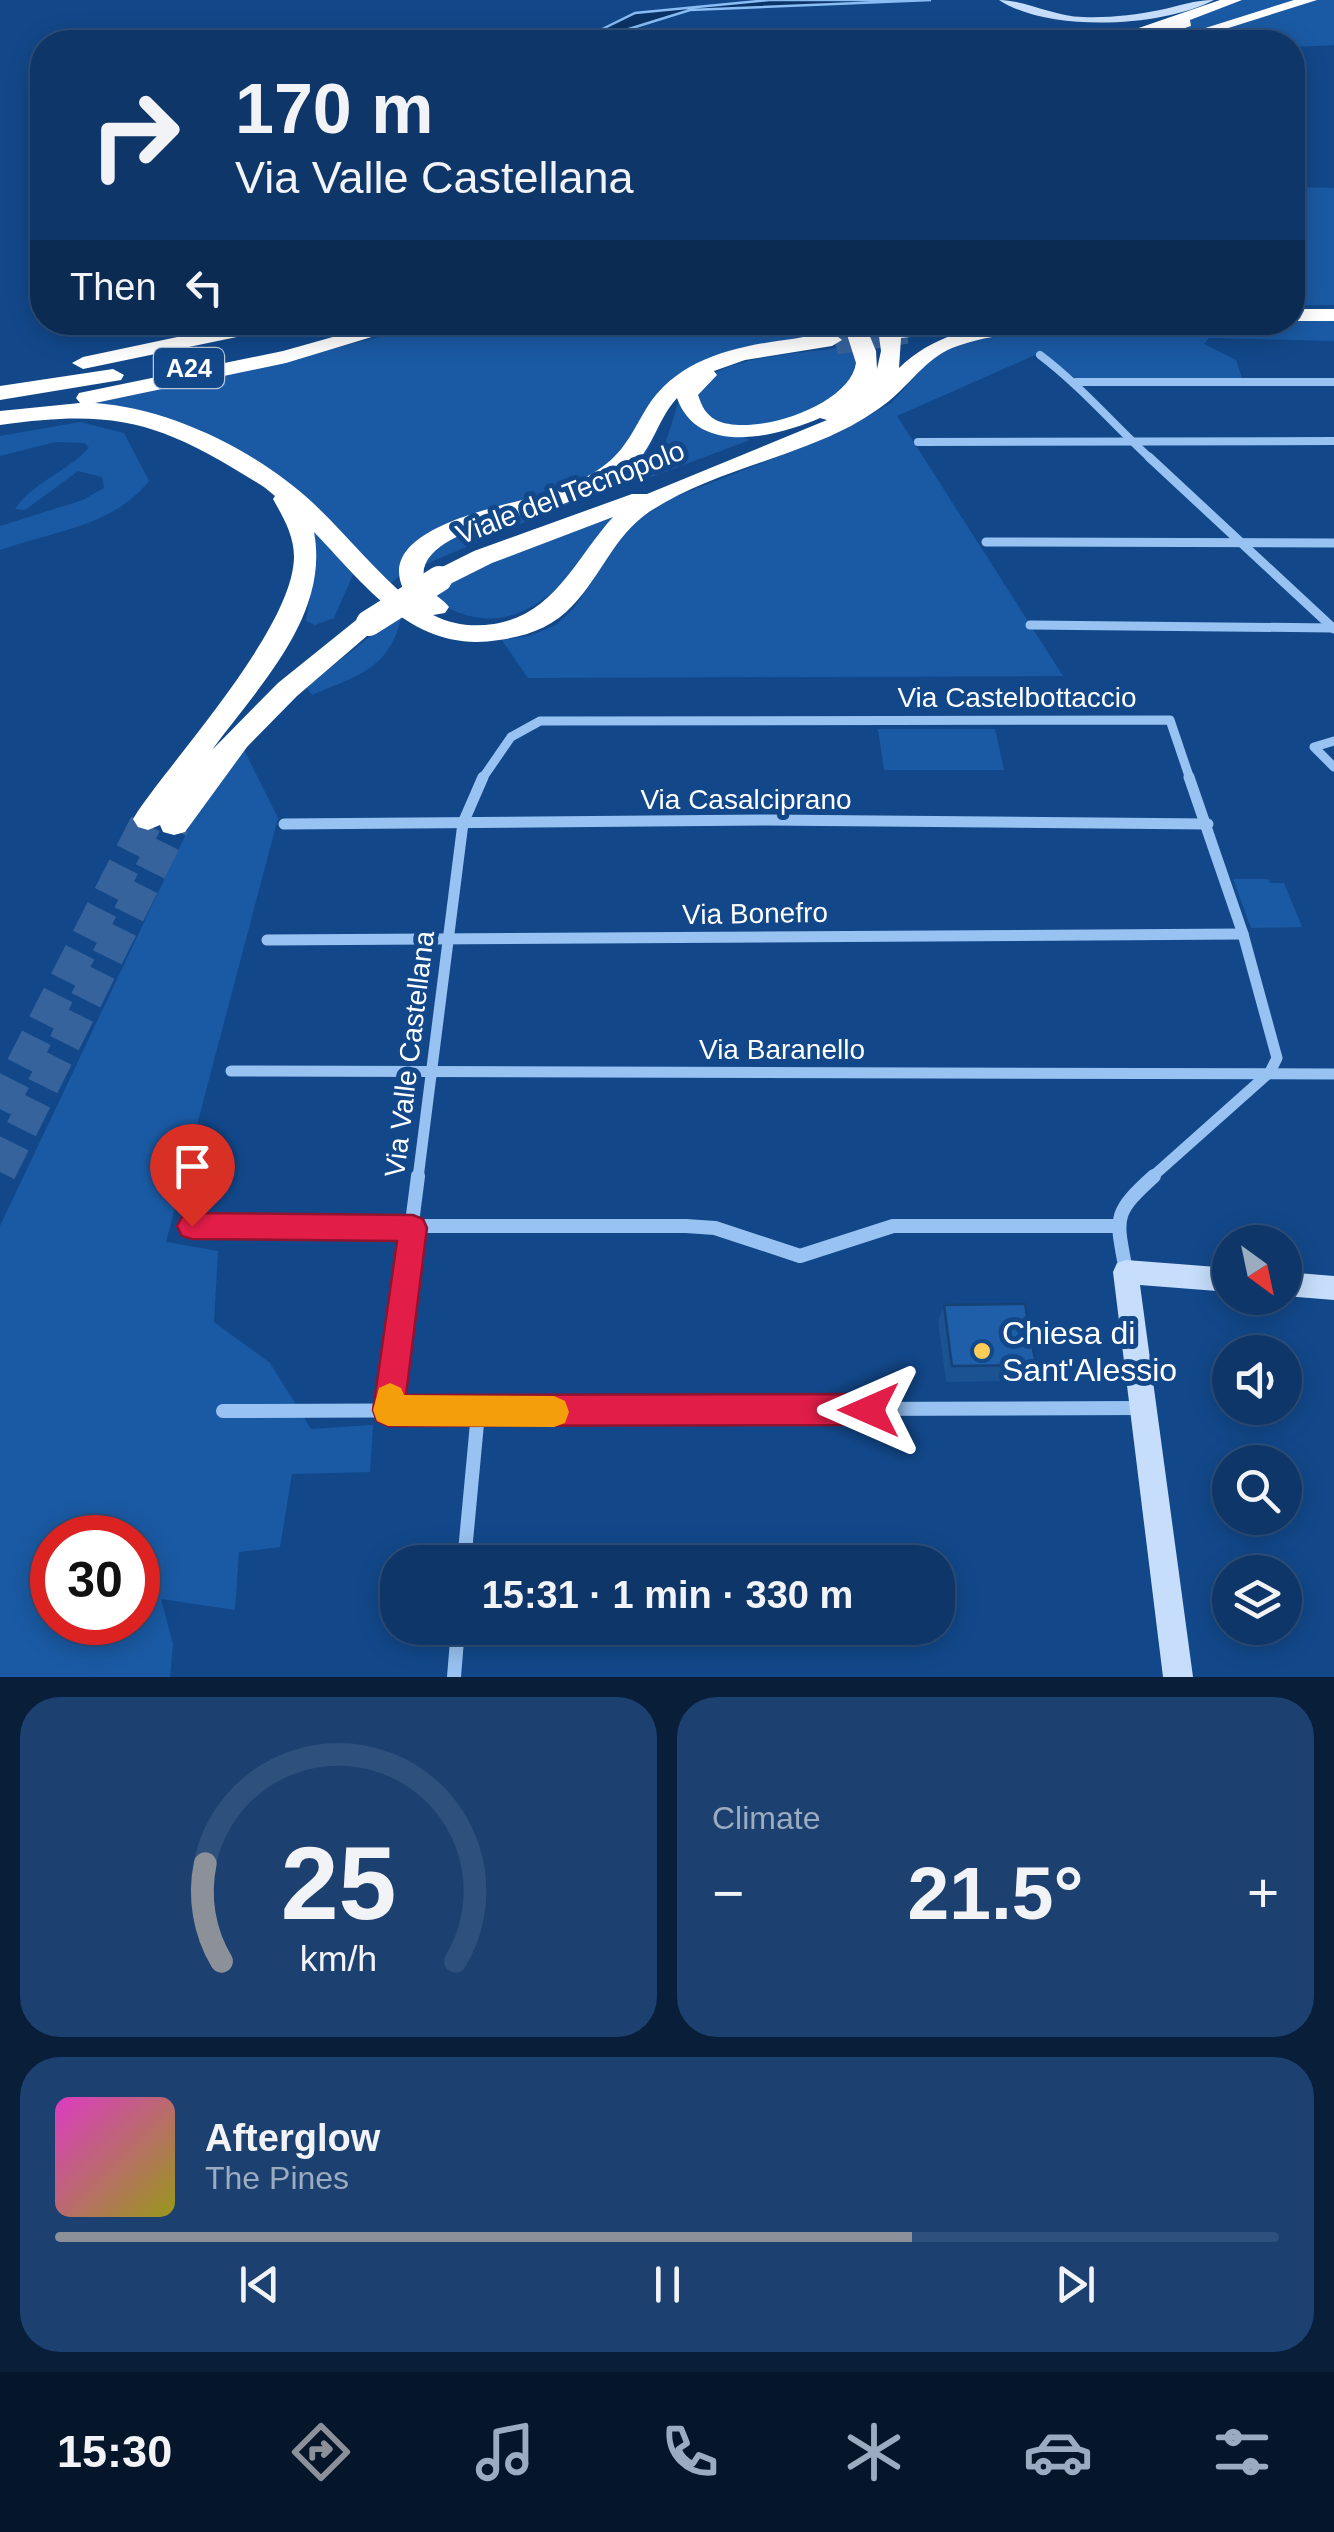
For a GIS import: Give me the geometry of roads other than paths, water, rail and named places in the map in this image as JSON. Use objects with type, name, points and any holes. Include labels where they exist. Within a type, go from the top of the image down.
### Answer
[{"type":"highway","points":[[1143,30],[1235,0]]},
{"type":"highway","points":[[1166,30],[1260,0]]},
{"type":"highway","points":[[1182,30],[1276,0]]},
{"type":"highway","points":[[1205,30],[1290,0]]},
{"type":"highway","points":[[1208,30],[1310,0]]},
{"type":"highway","points":[[1305,310],[1334,307]]},
{"type":"highway","points":[[1305,312],[1334,315]]},
{"type":"highway","points":[[0,379],[134,366],[266,335]]},
{"type":"highway","name":"A24","points":[[0,396],[95,379],[267,335]]},
{"type":"highway","name":"A24","points":[[0,396],[201,365],[322,335]]},
{"type":"highway","points":[[0,415],[196,378],[361,335]]},
{"type":"highway","points":[[844,411],[862,384],[870,362],[862,335]]},
{"type":"highway","points":[[567,600],[522,619],[473,621],[424,600],[413,585],[412,565],[422,550],[448,531],[568,494],[612,472],[640,448],[658,409],[681,381],[710,364],[737,355],[834,342],[724,366],[695,382],[687,395],[688,402],[706,422],[748,431],[844,411],[882,380],[897,335]]},
{"type":"highway","points":[[568,512],[881,398],[921,358],[943,344],[971,335]]},
{"type":"highway","points":[[568,512],[626,482],[647,464],[665,430],[681,381]]},
{"type":"highway","points":[[0,415],[86,409],[117,411],[150,421],[271,481],[311,513],[392,603],[428,625],[470,634],[511,631],[552,612],[567,600],[602,543],[624,519],[649,502],[706,475]]},
{"type":"highway","name":"Viale del Tecnopolo","points":[[434,574],[706,475],[844,411]]},
{"type":"highway","points":[[175,779],[264,660],[296,609],[304,580],[303,531],[271,481]]},
{"type":"highway","name":"Viale del Tecnopolo","points":[[365,617],[238,739],[161,822],[175,779],[271,683],[365,617],[474,547],[568,512]]},
{"type":"street","points":[[1004,0],[1048,14],[1131,20],[1210,0]]},
{"type":"street","points":[[1040,355],[1076,382],[1094,406],[1334,628]]},
{"type":"street","points":[[1076,382],[1334,382]]},
{"type":"street","points":[[918,442],[1334,441]]},
{"type":"street","points":[[986,542],[1334,543]]},
{"type":"street","points":[[1030,625],[1334,628]]},
{"type":"street","name":"Via Castelbottaccio","points":[[464,823],[500,746],[526,726],[560,719],[1170,720],[1243,934],[1277,1054],[1270,1072]]},
{"type":"street","points":[[1334,740],[1314,747],[1334,767]]},
{"type":"street","name":"Via Casalciprano","points":[[284,824],[767,820],[1208,824]]},
{"type":"street","name":"Via Valle Castellana","points":[[388,1410],[464,823]]},
{"type":"street","name":"Via Bonefro","points":[[267,940],[1243,934]]},
{"type":"street","name":"Via Baranello","points":[[231,1072],[1334,1074]]},
{"type":"street","points":[[1178,1677],[1118,1226],[1122,1208],[1135,1193],[1270,1072]]},
{"type":"street","points":[[192,1226],[711,1228],[800,1256],[892,1226],[1118,1226]]},
{"type":"street","points":[[1126,1272],[1212,1279]]},
{"type":"street","points":[[1302,1285],[1334,1288]]},
{"type":"street","points":[[223,1411],[1142,1408]]},
{"type":"street","points":[[466,1545],[478,1413]]},
{"type":"street","points":[[454,1677],[457,1645]]},
{"type":"tunnel","points":[[836,344],[894,335]]},
{"type":"tunnel","points":[[0,1109],[148,819]]},
{"type":"tunnel","points":[[0,1172],[174,824]]},
{"type":"place","name":"Chiesa di Sant'Alessio","points":[[982,1351]]}]
